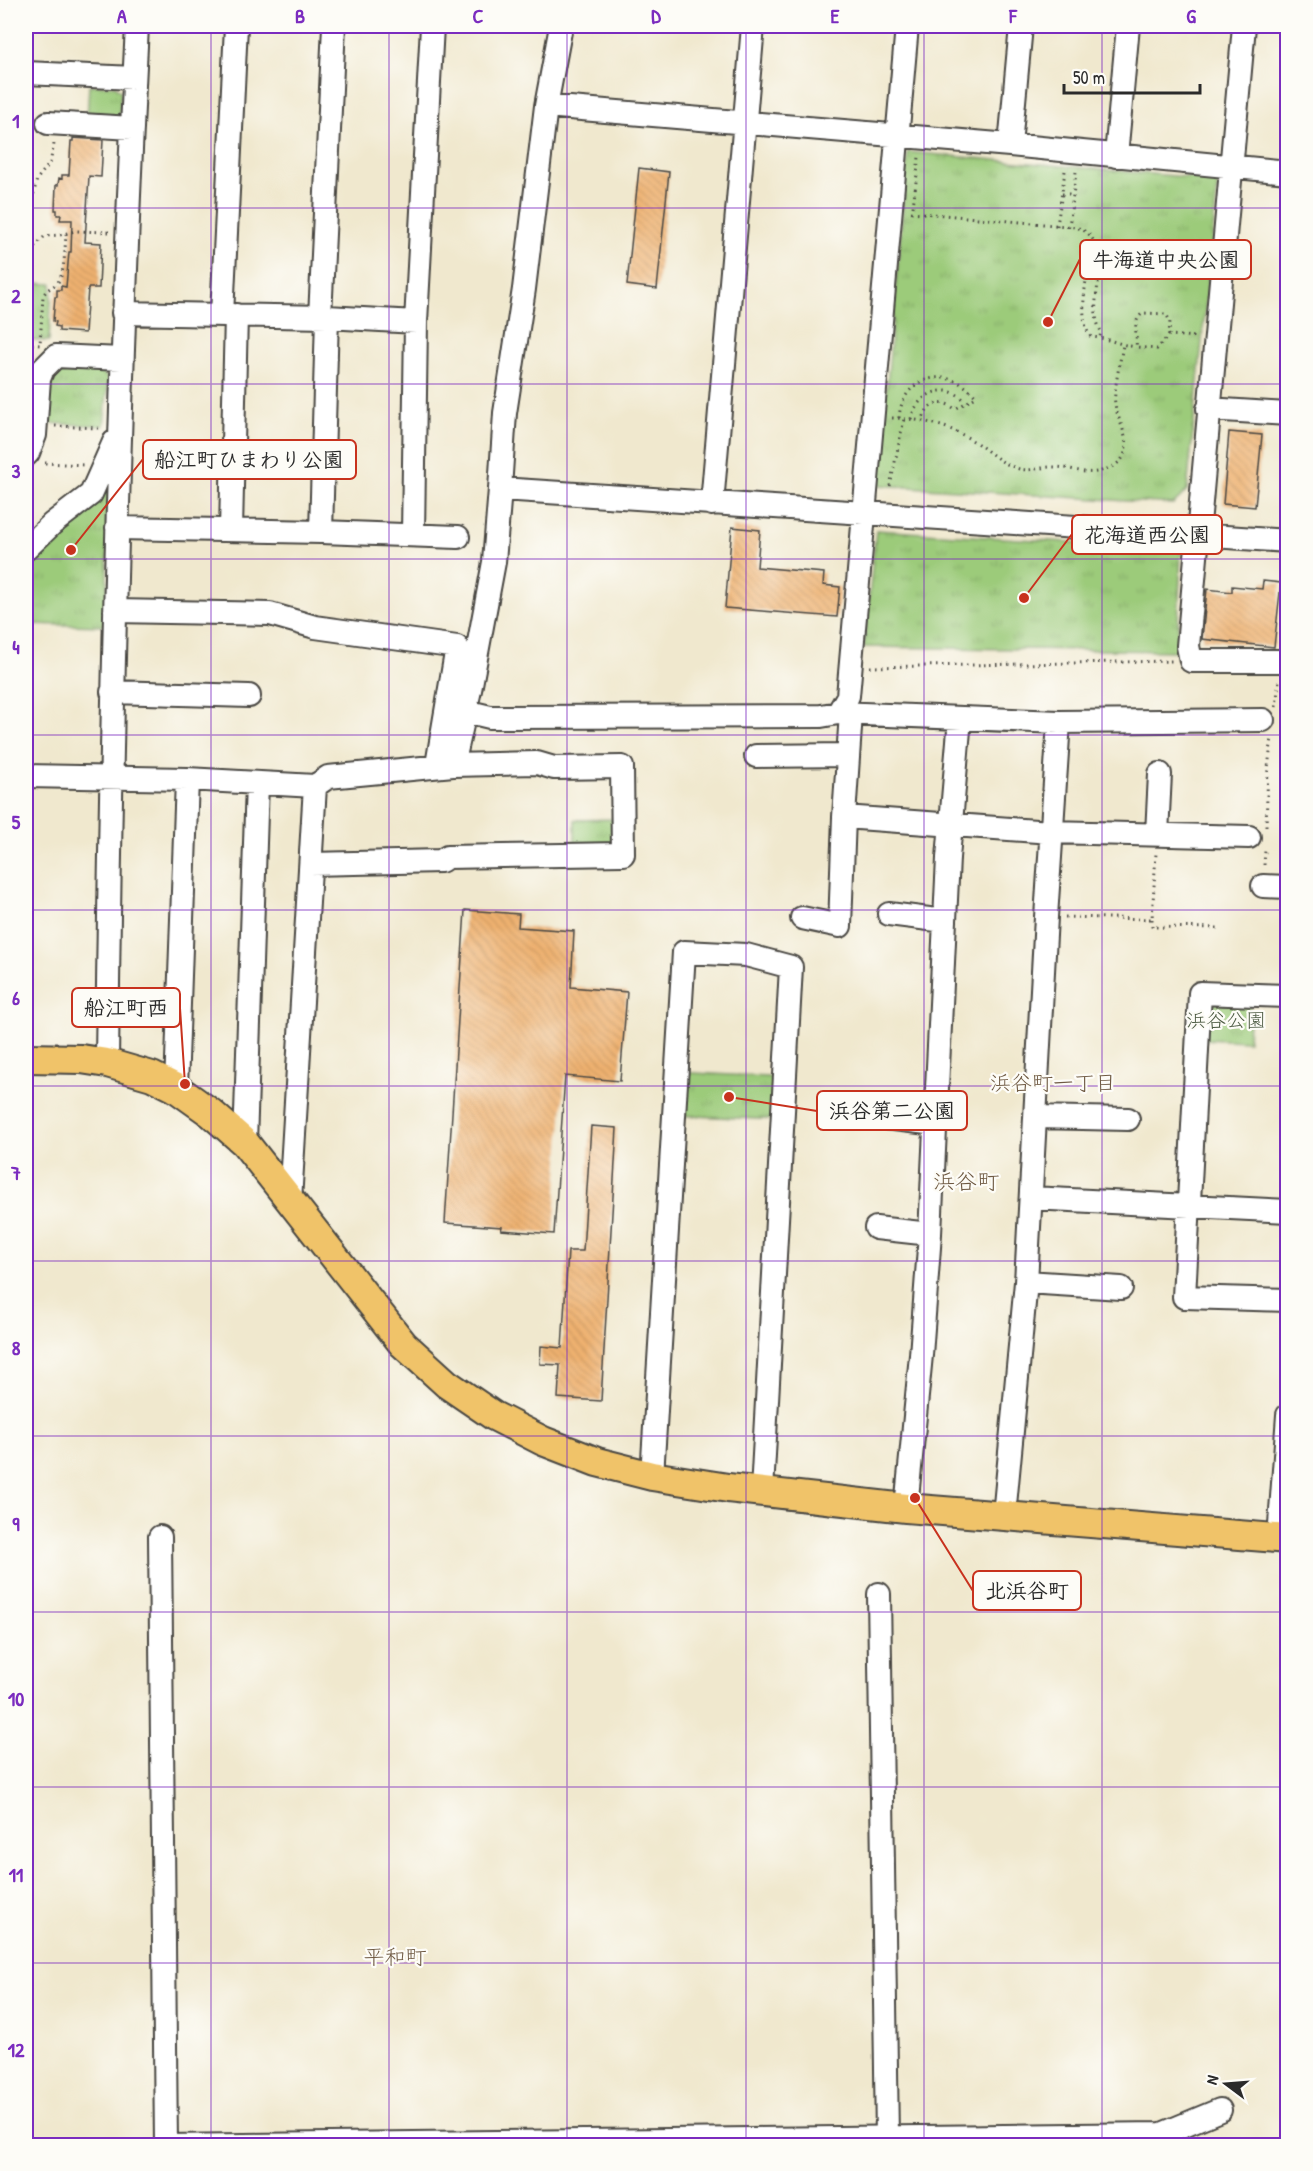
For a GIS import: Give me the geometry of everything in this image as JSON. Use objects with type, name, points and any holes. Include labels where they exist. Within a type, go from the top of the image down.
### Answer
[{"type":"main road","points":[[26,1058],[81,1059],[107,1063],[152,1076],[176,1088],[211,1113],[244,1143],[403,1344],[447,1384],[494,1416],[543,1441],[597,1462],[652,1476],[906,1508],[1283,1538]]},
{"type":"street","points":[[107,1063],[112,692],[121,358],[137,26]]},
{"type":"street","points":[[231,530],[229,315],[236,26]]},
{"type":"street","points":[[321,532],[324,317],[334,26]]},
{"type":"street","points":[[412,536],[416,322],[432,26]]},
{"type":"street","points":[[445,765],[465,711],[494,562],[505,413],[524,289],[546,106],[561,26]]},
{"type":"street","points":[[712,504],[753,26]]},
{"type":"street","points":[[802,918],[840,926],[848,755],[845,713],[907,26]]},
{"type":"street","points":[[1010,145],[1020,26]]},
{"type":"street","points":[[1116,156],[1128,26]]},
{"type":"street","points":[[1244,26],[1196,535],[1188,646],[1191,661],[1284,661]]},
{"type":"street","points":[[26,73],[134,78]]},
{"type":"street","points":[[546,106],[1010,145],[1287,172]]},
{"type":"street","points":[[48,123],[132,128]]},
{"type":"street","points":[[123,313],[324,317],[416,322]]},
{"type":"street","points":[[27,454],[35,435],[39,379],[43,369],[56,356],[121,358]]},
{"type":"street","points":[[1208,409],[1287,414]]},
{"type":"street","points":[[26,549],[52,524],[91,494],[119,429]]},
{"type":"street","points":[[500,489],[1287,541]]},
{"type":"street","points":[[26,524],[52,524]]},
{"type":"street","points":[[117,528],[458,537]]},
{"type":"street","points":[[115,611],[270,614],[315,627],[457,647],[445,765]]},
{"type":"street","points":[[112,692],[249,696]]},
{"type":"street","points":[[465,711],[490,717],[809,716],[845,713],[1059,722],[1271,720]]},
{"type":"street","points":[[906,1508],[930,1234],[945,921],[960,718]]},
{"type":"street","points":[[1004,1516],[1026,1282],[1059,722]]},
{"type":"street","points":[[756,756],[848,755]]},
{"type":"street","points":[[26,776],[187,779],[315,786],[328,777],[445,765],[537,763],[554,768],[622,767],[623,854],[447,857],[441,861],[310,864]]},
{"type":"street","points":[[1157,834],[1160,774]]},
{"type":"street","points":[[176,1088],[187,779]]},
{"type":"street","points":[[244,1143],[257,783]]},
{"type":"street","points":[[290,1201],[315,786]]},
{"type":"street","points":[[844,817],[1051,832],[1157,834],[1260,840]]},
{"type":"street","points":[[1263,886],[1287,887]]},
{"type":"street","points":[[889,914],[945,921]]},
{"type":"street","points":[[652,1476],[684,952],[746,955],[791,967],[762,1491]]},
{"type":"street","points":[[1287,996],[1200,993],[1184,1297],[1287,1300]]},
{"type":"street","points":[[868,1116],[936,1124]]},
{"type":"street","points":[[1036,1117],[1128,1119]]},
{"type":"street","points":[[1030,1198],[1287,1211]]},
{"type":"street","points":[[876,1228],[930,1234]]},
{"type":"street","points":[[1026,1282],[1121,1288]]},
{"type":"street","points":[[1283,1538],[1287,1415]]},
{"type":"street","points":[[160,1537],[166,2145],[500,2144],[886,2137],[1162,2140],[1220,2110]]},
{"type":"street","points":[[879,1594],[886,2137]]},
{"type":"path","points":[[27,254],[34,220],[32,201],[36,179],[50,163],[57,130],[48,123]]},
{"type":"path","points":[[1057,226],[1066,166]]},
{"type":"path","points":[[1069,227],[1077,167]]},
{"type":"path","points":[[1062,194],[1073,194]]},
{"type":"path","points":[[903,212],[1069,227],[1088,232],[1096,246],[1095,255],[1089,259],[1082,317],[1091,337],[1114,340],[1123,345],[1136,347],[1157,349],[1169,335],[1170,321],[1166,314],[1143,313],[1138,317],[1134,328],[1137,339],[1136,347]]},
{"type":"path","points":[[27,254],[45,236],[75,231],[126,233]]},
{"type":"path","points":[[26,344],[40,345],[43,296],[46,289],[58,283],[62,276],[66,234]]},
{"type":"path","points":[[1095,255],[1102,262],[1121,263],[1137,253]]},
{"type":"path","points":[[1100,337],[1101,332],[1097,324],[1096,313],[1102,262]]},
{"type":"path","points":[[1169,335],[1202,338]]},
{"type":"path","points":[[884,418],[922,420],[954,429],[999,461],[1017,469],[1033,471],[1055,466],[1086,473],[1100,472],[1114,466],[1123,456],[1126,441],[1114,402],[1123,345]]},
{"type":"path","points":[[890,486],[902,418],[900,406],[908,393],[916,385],[941,377],[969,388],[976,397],[956,409],[940,402],[932,404],[922,420]]},
{"type":"path","points":[[910,419],[919,400],[931,392],[948,392],[962,398],[966,403]]},
{"type":"path","points":[[35,425],[119,429]]},
{"type":"path","points":[[27,454],[36,463],[104,466]]},
{"type":"path","points":[[850,667],[1191,661]]},
{"type":"path","points":[[1263,886],[1260,840],[1271,720],[1284,661]]},
{"type":"path","points":[[1157,834],[1152,927],[1221,928]]},
{"type":"path","points":[[1046,916],[1152,919]]},
{"type":"green space","points":[[89,85],[115,86],[121,91],[119,121],[87,119]]},
{"type":"green space","points":[[908,152],[1218,180],[1187,491],[1173,504],[878,485]]},
{"type":"green space","points":[[32,261],[31,283],[52,284],[49,341],[26,340],[26,267]]},
{"type":"green space","points":[[58,366],[100,367],[108,380],[104,426],[45,423],[47,379]]},
{"type":"green space","points":[[109,471],[106,626],[26,624],[26,563]]},
{"type":"green space","points":[[876,530],[1181,549],[1177,651],[864,647]]},
{"type":"green space","points":[[619,819],[619,849],[575,850],[575,820]]},
{"type":"green space","name":"浜谷公園","points":[[1203,999],[1250,1001],[1248,1041],[1202,1039]]},
{"type":"green space","points":[[676,1072],[785,1078],[783,1120],[673,1115]]},
{"type":"building","points":[[73,138],[103,140],[101,177],[89,176],[85,242],[101,243],[99,288],[88,288],[85,333],[59,331],[59,327],[55,326],[56,322],[53,321],[57,290],[61,290],[61,286],[66,287],[69,252],[71,252],[72,220],[60,220],[61,215],[57,215],[57,210],[55,210],[56,185],[58,185],[59,178],[62,179],[62,175],[69,175]]},
{"type":"building","points":[[639,168],[669,172],[657,289],[627,285]]},
{"type":"building","points":[[1229,432],[1262,435],[1255,507],[1223,504]]},
{"type":"building","points":[[732,527],[760,530],[757,567],[824,573],[823,585],[840,587],[837,617],[725,608]]},
{"type":"building","points":[[1263,581],[1281,583],[1274,647],[1202,639],[1207,589],[1232,592],[1232,586],[1262,589]]},
{"type":"building","points":[[465,910],[519,914],[518,927],[574,931],[571,987],[627,992],[620,1081],[565,1076],[554,1234],[445,1223]]},
{"type":"building","points":[[591,1126],[617,1128],[601,1401],[558,1398],[560,1365],[540,1364],[541,1346],[562,1348],[568,1251],[583,1251]]},
{"type":"place","name":"牛海道中央公園","points":[[1048,322]]},
{"type":"place","name":"船江町ひまわり公園","points":[[71,550]]},
{"type":"place","name":"花海道西公園","points":[[1024,598]]},
{"type":"place","name":"船江町西","points":[[185,1084]]},
{"type":"place","name":"浜谷第二公園","points":[[729,1097]]},
{"type":"place","name":"北浜谷町","points":[[915,1498]]},
{"type":"district","name":"浜谷町一丁目","points":[[1053,1083]]},
{"type":"district","name":"浜谷町","points":[[966,1181]]},
{"type":"district","name":"平和町","points":[[395,1957]]}]
